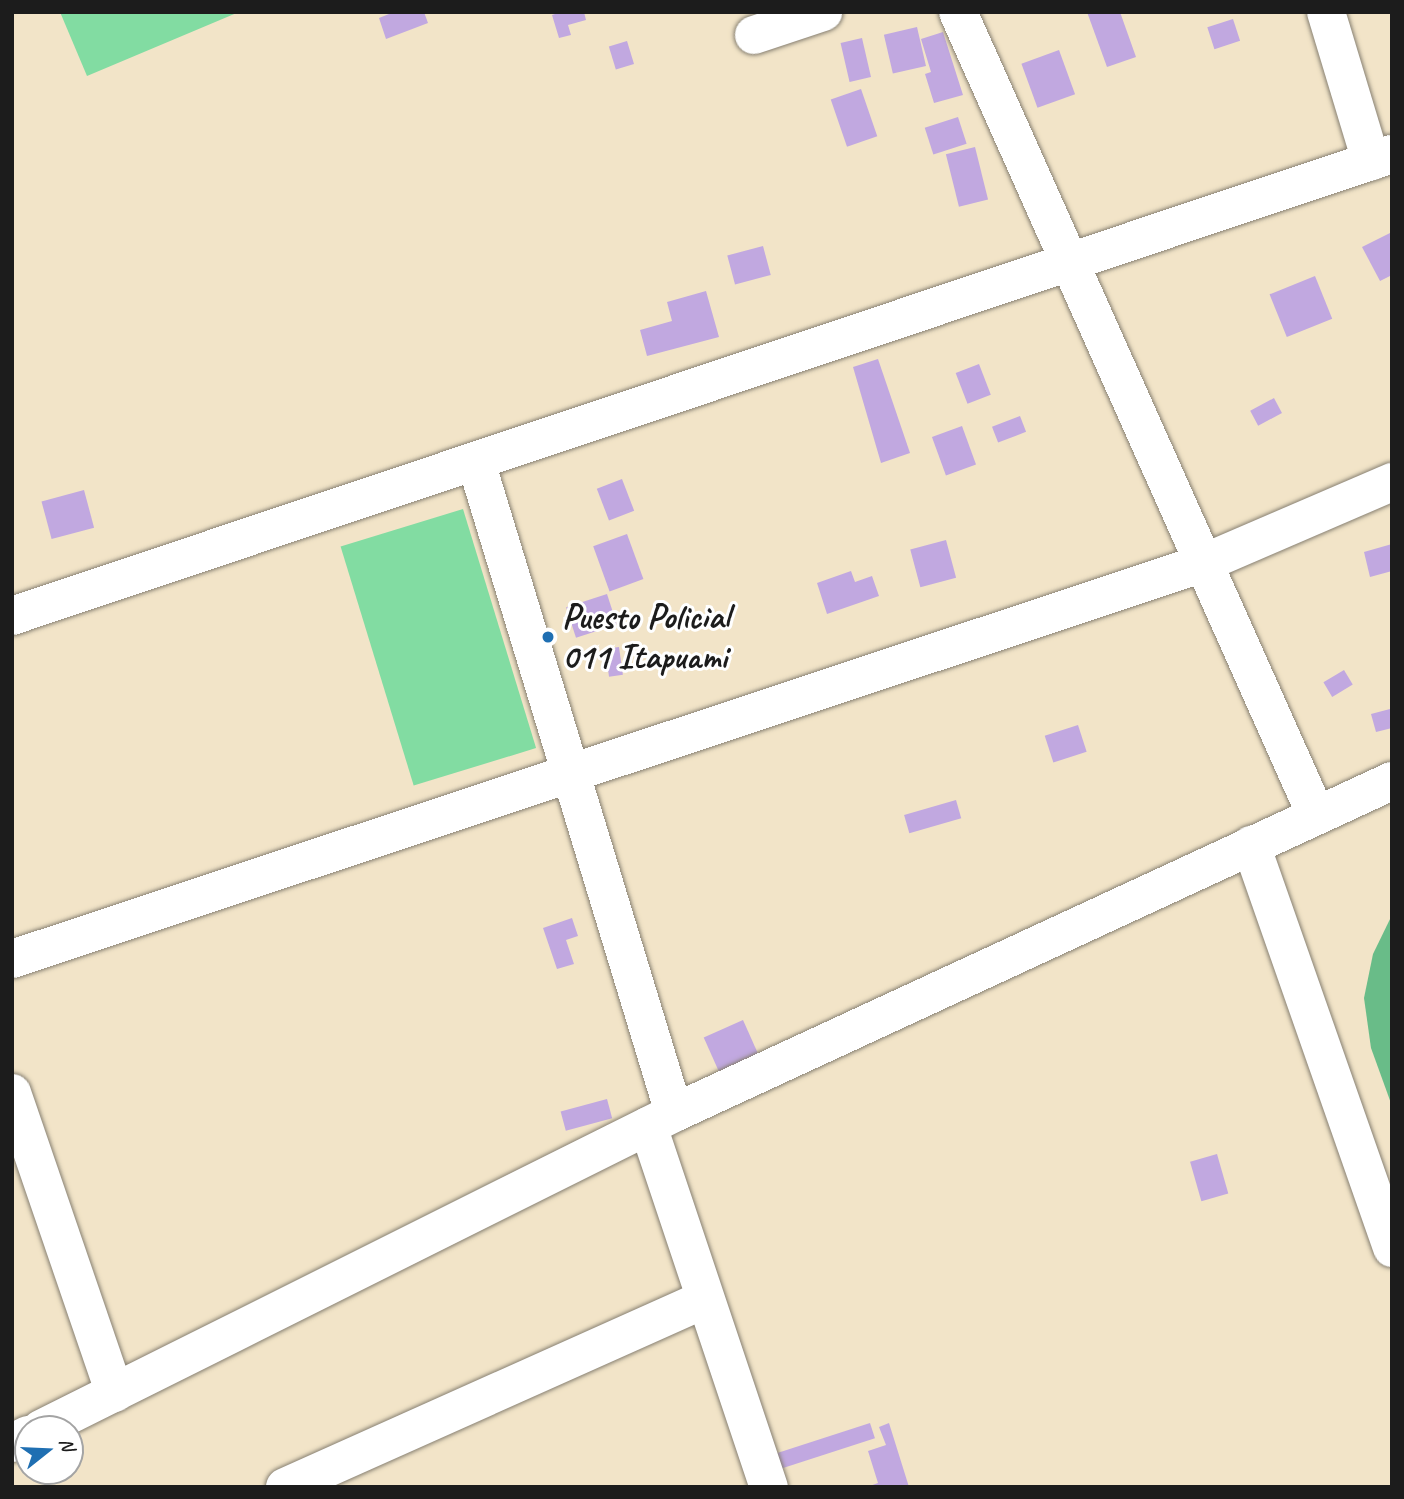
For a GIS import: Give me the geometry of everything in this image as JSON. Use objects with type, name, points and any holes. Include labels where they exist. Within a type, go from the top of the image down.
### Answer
[{"type":"street","points":[[754,35],[823,12]]},
{"type":"street","points":[[958,12],[1316,815]]},
{"type":"street","points":[[12,617],[1381,158],[1326,12]]},
{"type":"street","points":[[476,463],[571,774],[705,1299],[769,1487]]},
{"type":"street","points":[[12,959],[1204,563],[1392,482]]},
{"type":"street","points":[[70,1415],[661,1119],[1392,781]]},
{"type":"street","points":[[1251,845],[1392,1248]]},
{"type":"street","points":[[12,1093],[115,1393]]},
{"type":"street","points":[[285,1487],[705,1299]]},
{"type":"green space","points":[[60,12],[239,12],[87,76]]},
{"type":"green space","points":[[463,509],[536,748],[414,785],[341,546]]},
{"type":"green space","points":[[1392,915],[1392,1106],[1371,1048],[1364,998],[1373,954]]},
{"type":"building","points":[[394,12],[424,12],[428,23],[386,39],[379,18]]},
{"type":"building","points":[[561,12],[584,12],[586,20],[568,25],[571,35],[559,38],[552,15]]},
{"type":"building","points":[[1087,12],[1120,12],[1136,57],[1107,67]]},
{"type":"building","points":[[1233,19],[1240,41],[1214,49],[1207,27]]},
{"type":"building","points":[[917,27],[926,66],[893,74],[884,35]]},
{"type":"building","points":[[943,32],[963,95],[934,103],[925,74],[931,72],[921,39]]},
{"type":"building","points":[[862,38],[871,77],[850,82],[841,43]]},
{"type":"building","points":[[627,41],[634,64],[616,70],[609,47]]},
{"type":"building","points":[[1059,50],[1075,94],[1037,108],[1021,64]]},
{"type":"building","points":[[861,89],[877,136],[847,147],[831,99]]},
{"type":"building","points":[[958,117],[967,144],[933,154],[925,128]]},
{"type":"building","points":[[975,147],[988,199],[959,207],[946,154]]},
{"type":"building","points":[[1392,232],[1392,275],[1380,281],[1362,247]]},
{"type":"building","points":[[763,246],[771,275],[735,285],[727,256]]},
{"type":"building","points":[[1315,276],[1332,319],[1287,337],[1270,294]]},
{"type":"building","points":[[706,291],[719,337],[647,356],[640,330],[672,321],[667,302]]},
{"type":"building","points":[[878,359],[910,453],[881,463],[853,367]]},
{"type":"building","points":[[979,364],[991,395],[967,404],[956,373]]},
{"type":"building","points":[[1274,398],[1282,413],[1258,426],[1250,411]]},
{"type":"building","points":[[1020,416],[1026,432],[998,443],[992,427]]},
{"type":"building","points":[[962,426],[976,465],[946,475],[932,437]]},
{"type":"building","points":[[622,479],[634,511],[609,520],[597,489]]},
{"type":"building","points":[[84,490],[94,528],[52,539],[41,501]]},
{"type":"building","points":[[627,534],[643,579],[610,591],[593,546]]},
{"type":"building","points":[[946,540],[956,578],[920,587],[910,550]]},
{"type":"building","points":[[1392,544],[1392,571],[1370,577],[1364,552]]},
{"type":"building","points":[[851,571],[855,582],[872,576],[879,596],[827,614],[817,583]]},
{"type":"building","points":[[607,594],[617,624],[576,638],[566,607]]},
{"type":"building","points":[[619,647],[623,675],[609,677],[605,649]]},
{"type":"building","points":[[1344,670],[1353,685],[1332,697],[1323,682]]},
{"type":"building","points":[[1390,709],[1392,728],[1376,732],[1371,714]]},
{"type":"building","points":[[1078,725],[1087,752],[1053,762],[1045,736]]},
{"type":"building","points":[[956,800],[961,818],[909,833],[904,815]]},
{"type":"building","points":[[572,918],[578,936],[566,940],[574,964],[557,969],[543,928]]},
{"type":"building","points":[[743,1020],[758,1054],[719,1071],[704,1037]]},
{"type":"building","points":[[607,1099],[612,1118],[566,1131],[561,1111]]},
{"type":"building","points":[[1217,1154],[1228,1193],[1201,1201],[1190,1162]]},
{"type":"building","points":[[870,1423],[875,1438],[768,1473],[763,1458]]},
{"type":"building","points":[[889,1423],[909,1487],[867,1487],[878,1483],[868,1451],[886,1445],[879,1427]]},
{"type":"place","name":"Puesto Policial 011 Itapuami","points":[[548,637]]}]
